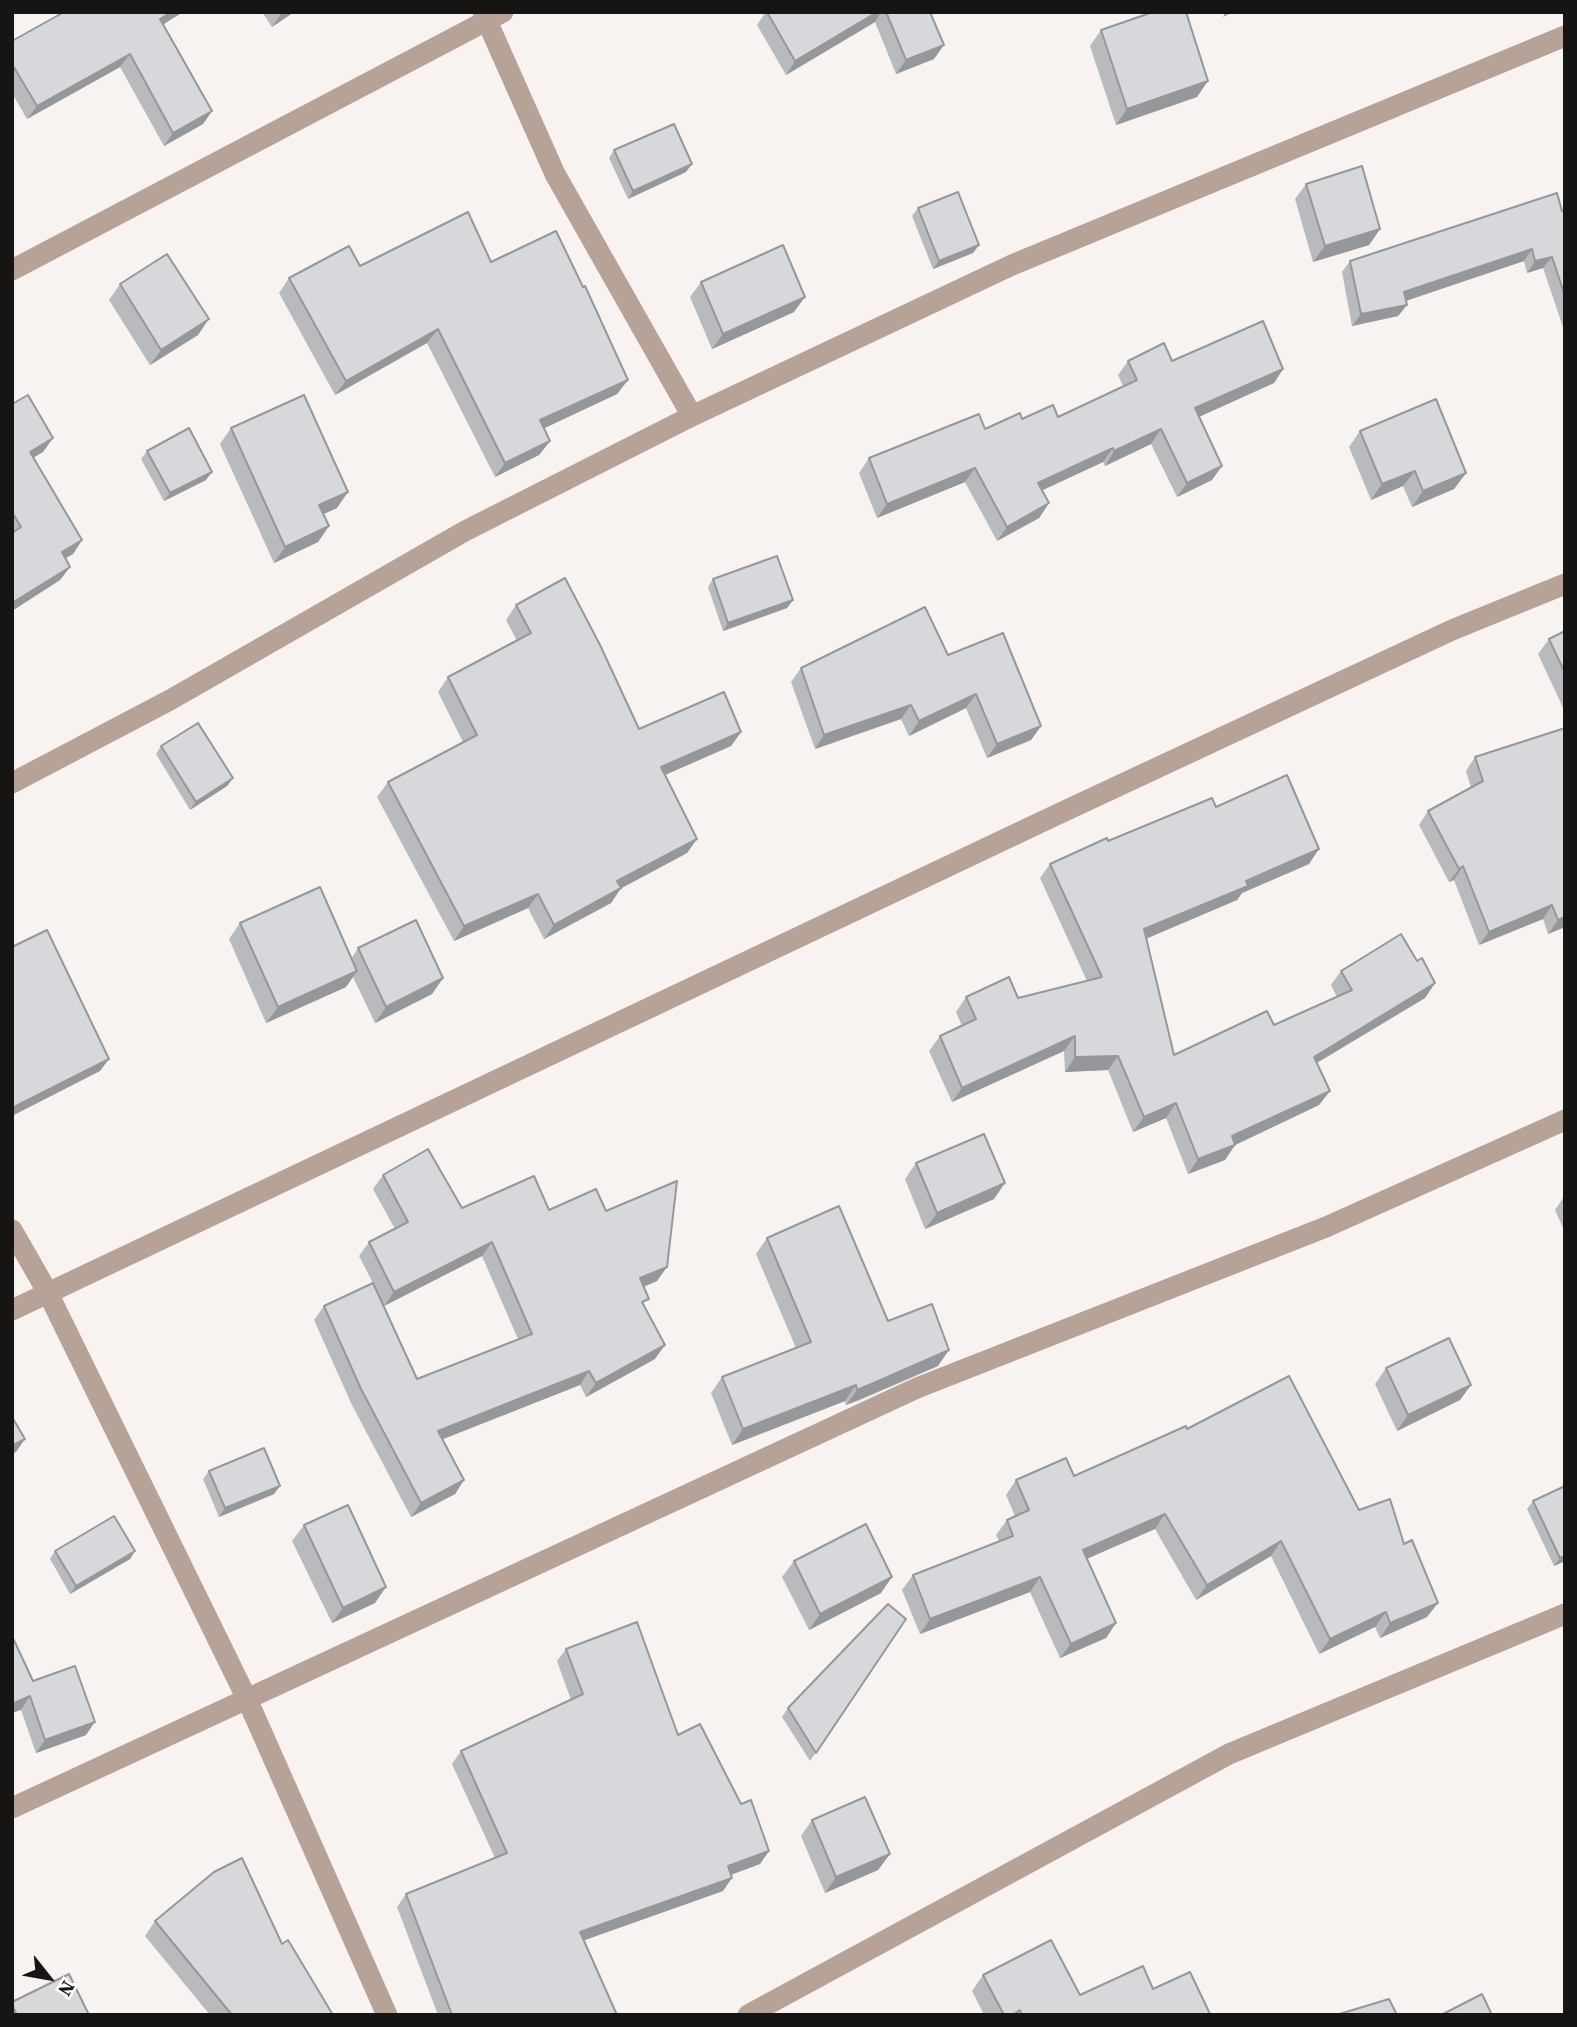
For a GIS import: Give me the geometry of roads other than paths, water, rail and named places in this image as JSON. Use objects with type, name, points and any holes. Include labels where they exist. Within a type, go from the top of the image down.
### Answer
[{"type":"street","points":[[12,270],[492,15],[555,174],[692,416]]},
{"type":"street","points":[[12,783],[170,700],[465,531],[692,416],[1012,265],[1565,36]]},
{"type":"street","points":[[12,1310],[1452,630],[1565,583]]},
{"type":"street","points":[[12,1808],[918,1388],[1326,1227],[1565,1120]]},
{"type":"street","points":[[12,1230],[48,1293],[247,1699],[387,2015]]},
{"type":"street","points":[[748,2015],[1229,1754],[1565,1614]]}]
